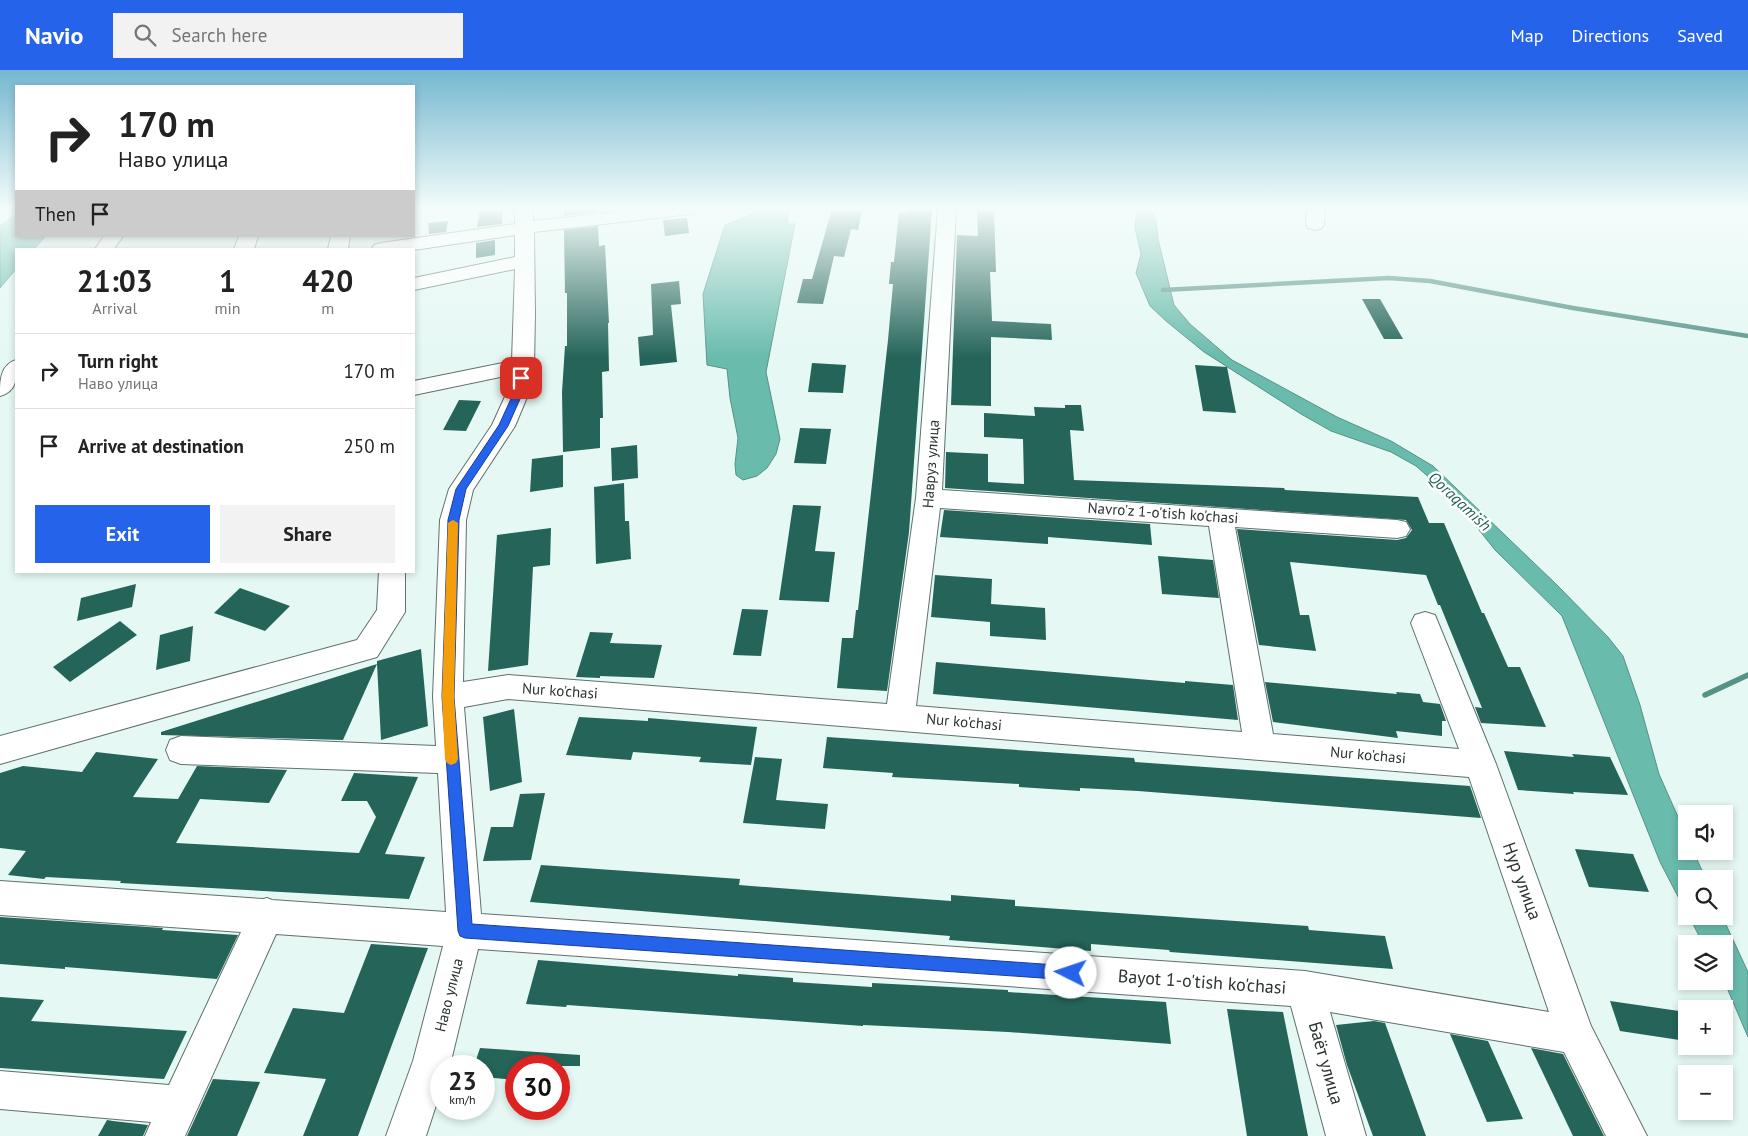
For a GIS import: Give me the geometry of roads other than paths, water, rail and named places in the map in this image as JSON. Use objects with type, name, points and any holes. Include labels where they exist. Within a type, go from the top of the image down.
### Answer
[{"type":"street","name":"Навруз улица","points":[[900,717],[929,498],[944,259]]},
{"type":"street","points":[[415,284],[524,261]]},
{"type":"street","name":"Наво улица","points":[[406,1136],[432,1061],[465,931],[451,760],[448,697],[453,520],[461,489],[503,426],[519,390],[523,366],[524,261]]},
{"type":"street","points":[[415,388],[523,366]]},
{"type":"street","points":[[0,389],[15,368]]},
{"type":"street","name":"Navro'z 1-o'tish ko'chasi","points":[[929,498],[1397,529]]},
{"type":"street","points":[[1220,517],[1260,746]]},
{"type":"street","points":[[0,750],[368,648],[390,612],[392,573]]},
{"type":"street","name":"Нур улица","points":[[1425,623],[1480,764],[1576,1035],[1627,1136]]},
{"type":"street","name":"Nur ko'chasi","points":[[448,697],[508,687],[1480,764]]},
{"type":"street","points":[[181,750],[451,760]]},
{"type":"street","name":"Bayot 1-o'tish ko'chasi","points":[[0,898],[267,915],[465,931],[1306,989],[1576,1035]]},
{"type":"street","points":[[0,1090],[172,1121],[267,915]]},
{"type":"street","name":"Баёт улица","points":[[1306,989],[1346,1136]]},
{"type":"water","points":[[0,259],[15,259],[15,270],[0,288]]},
{"type":"water","points":[[714,259],[788,259],[766,372],[780,439],[776,454],[767,468],[757,476],[743,480],[736,475],[735,464],[738,438],[730,398],[727,369],[707,365],[703,294]]},
{"type":"water","name":"Qoraqamish","points":[[1140,259],[1163,259],[1174,305],[1190,324],[1232,360],[1337,417],[1391,441],[1433,466],[1557,585],[1608,637],[1623,656],[1640,705],[1659,774],[1678,817],[1678,860],[1697,860],[1702,870],[1678,870],[1678,897],[1660,862],[1562,616],[1495,550],[1456,501],[1416,466],[1391,452],[1331,431],[1301,414],[1204,352],[1150,306],[1136,273]]},
{"type":"water","points":[[1694,925],[1726,925],[1731,935],[1698,935]]},
{"type":"water","points":[[1733,940],[1748,972],[1748,1037],[1728,990],[1733,990]]},
{"type":"waterway","points":[[1163,290],[1389,278],[1430,281],[1573,308],[1748,336]]},
{"type":"waterway","points":[[1705,695],[1748,675]]}]
